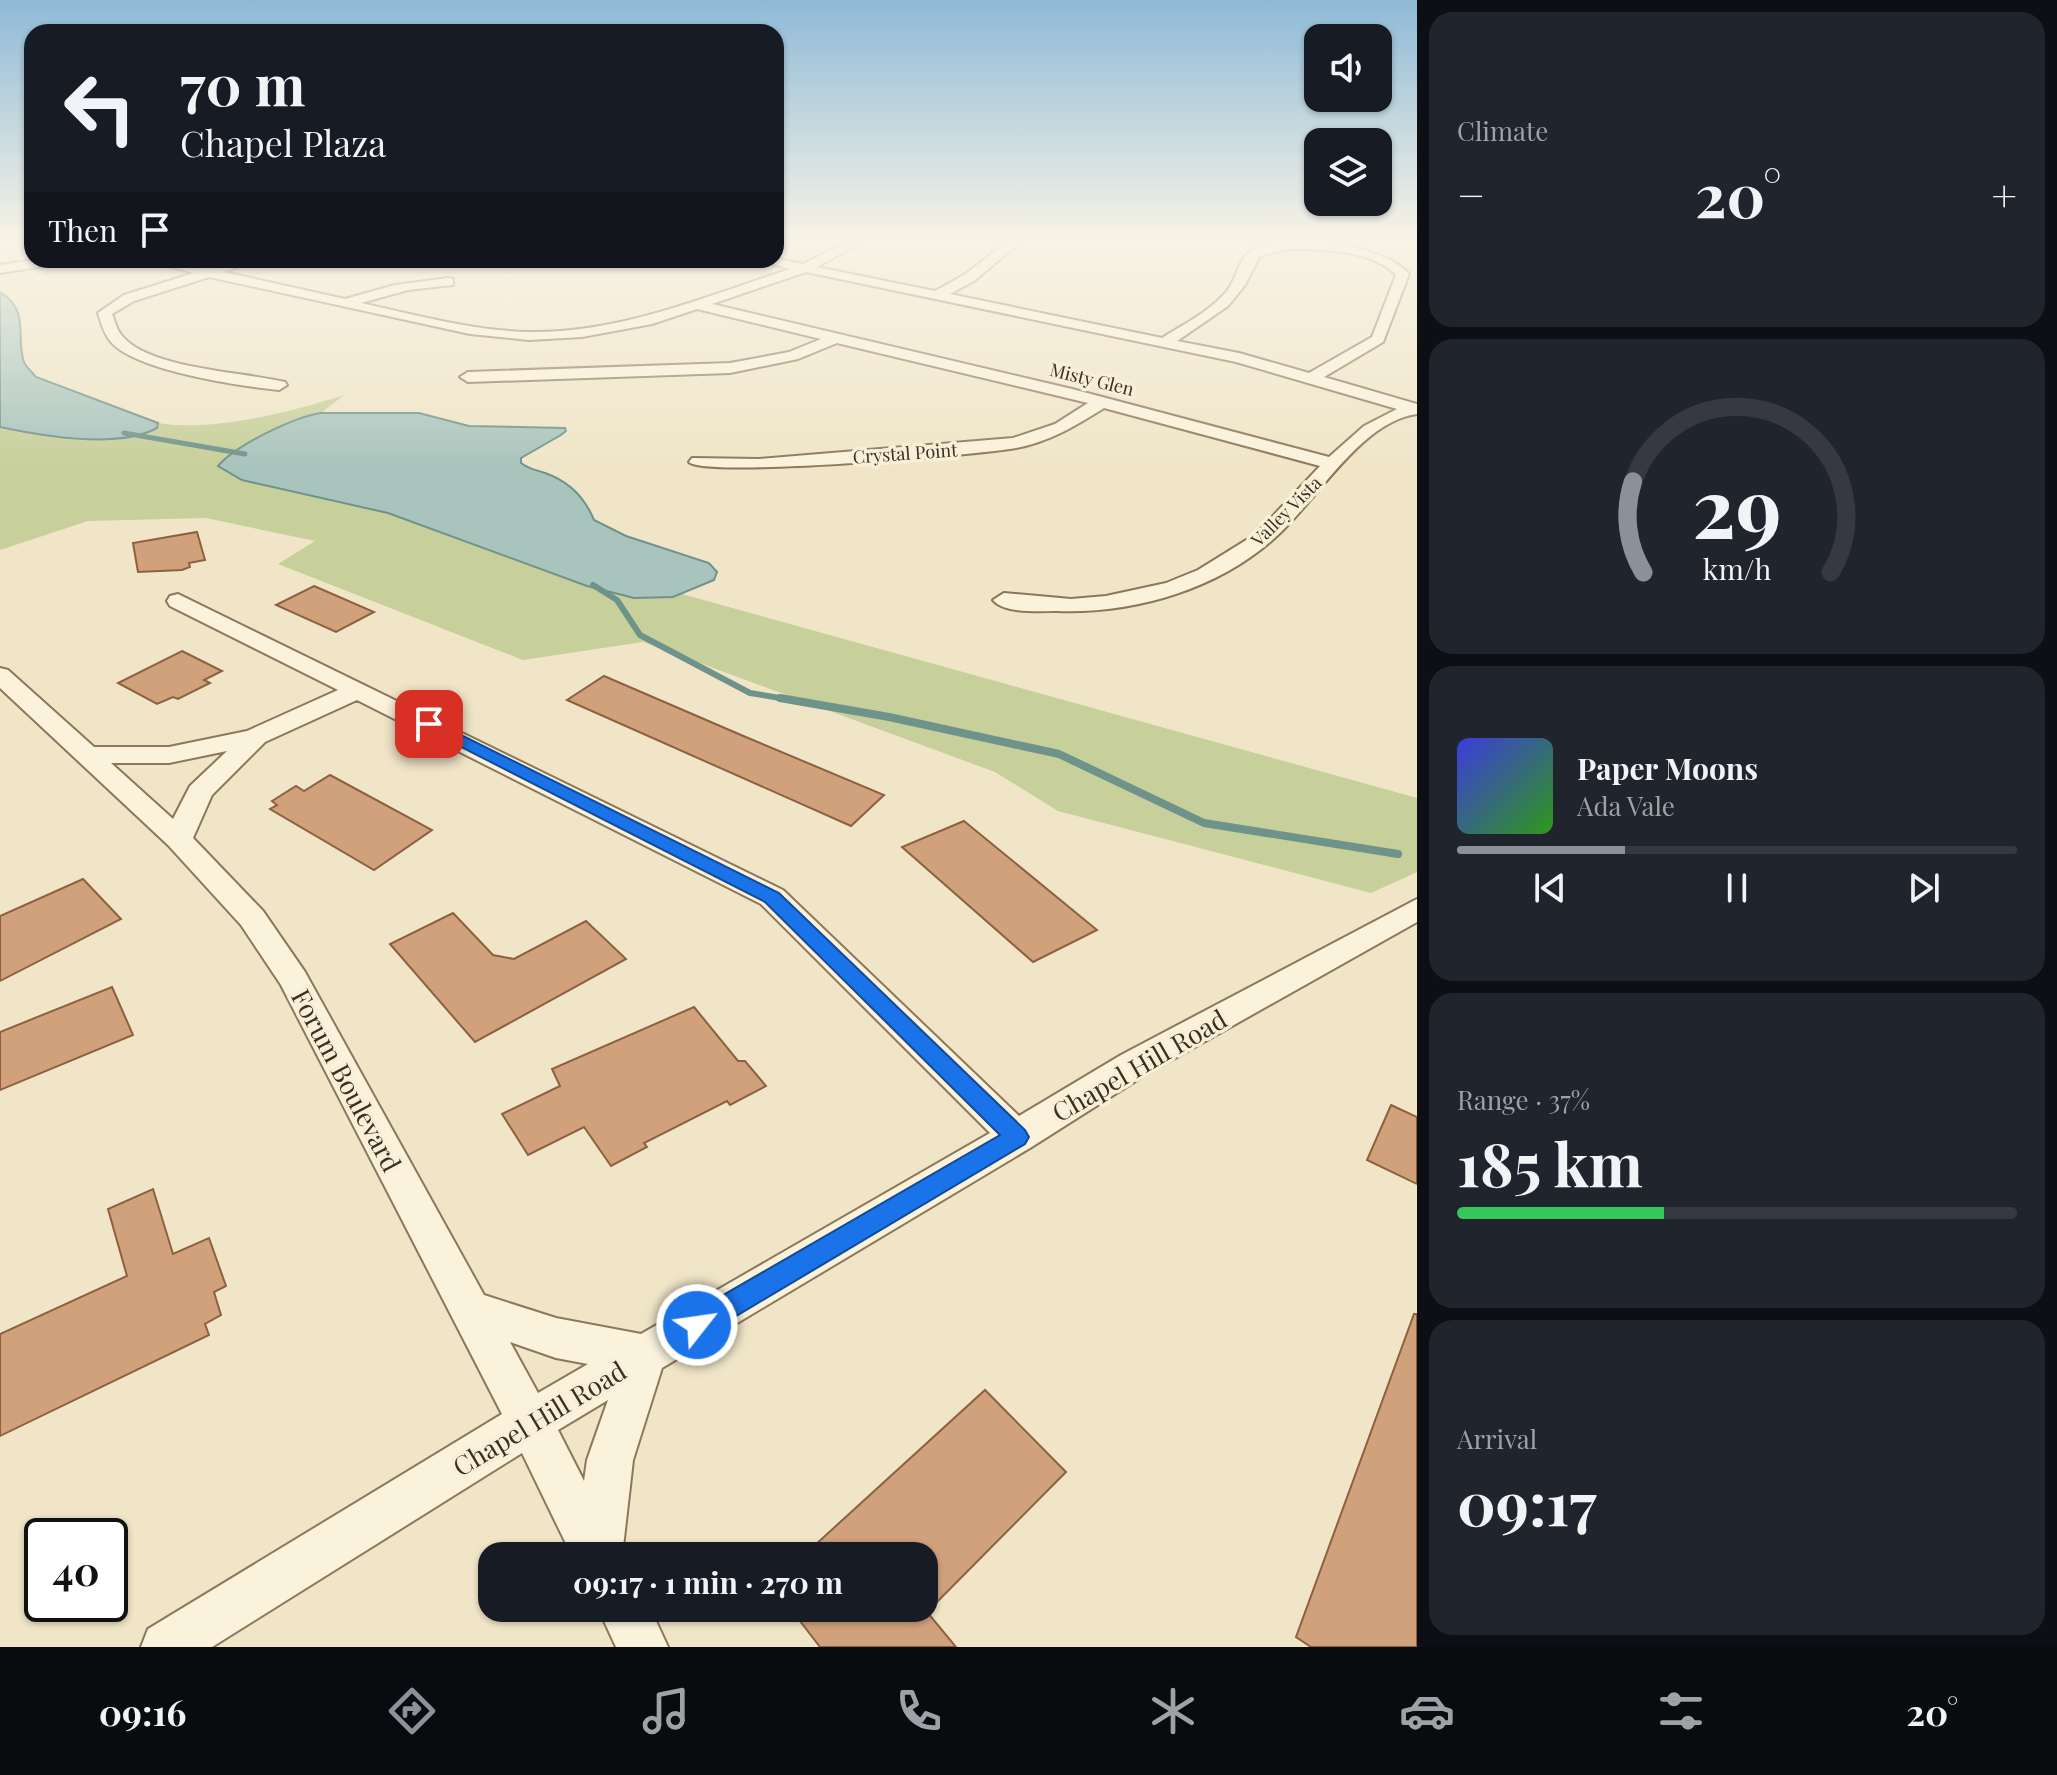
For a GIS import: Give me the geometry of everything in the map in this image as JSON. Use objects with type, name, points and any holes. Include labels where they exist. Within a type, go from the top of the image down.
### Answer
[{"type":"street","points":[[106,316],[117,341],[155,359],[250,383],[279,385]]},
{"type":"street","points":[[401,316],[470,330],[529,336],[612,328],[658,316]]},
{"type":"street","name":"Misty Glen","points":[[745,316],[1102,402],[1333,464]]},
{"type":"street","points":[[1035,316],[1313,377],[1415,409]]},
{"type":"street","points":[[1165,342],[1207,316]]},
{"type":"street","points":[[1313,377],[1378,339],[1387,316]]},
{"type":"street","points":[[468,377],[730,368],[793,356],[836,338]]},
{"type":"street","name":"Crystal Point","points":[[698,462],[759,464],[1015,443],[1061,428],[1102,402]]},
{"type":"street","name":"Valley Vista","points":[[1004,600],[1041,607],[1069,607],[1143,595],[1209,573],[1264,537],[1372,428],[1415,409]]},
{"type":"street","points":[[178,601],[772,897],[1017,1137]]},
{"type":"street","name":"Forum Boulevard","points":[[0,675],[178,839],[252,918],[294,980],[591,1542]]},
{"type":"street","points":[[87,755],[169,755],[255,737],[358,690]]},
{"type":"street","points":[[178,839],[200,792],[255,737]]},
{"type":"street","name":"Chapel Hill Road","points":[[166,1647],[530,1422],[1017,1137],[1133,1065],[1417,909]]},
{"type":"street","points":[[469,1309],[556,1338],[645,1355],[610,1460],[600,1542]]},
{"type":"street","points":[[630,1622],[643,1647]]},
{"type":"green space","points":[[344,395],[321,413],[279,426],[218,466],[242,480],[388,513],[587,586],[673,597],[682,594],[1417,798],[1417,872],[1371,893],[1058,811],[995,772],[643,642],[523,660],[278,564],[315,541],[206,518],[88,521],[0,550],[0,427],[80,439],[122,438],[157,428],[158,423],[227,423],[276,414]]},
{"type":"water","points":[[0,316],[19,316],[24,362],[36,377],[158,423],[157,428],[141,434],[101,439],[58,437],[0,427]]},
{"type":"water","points":[[321,413],[419,413],[469,426],[565,428],[561,435],[521,458],[521,463],[568,486],[586,504],[594,520],[626,536],[709,563],[717,572],[714,580],[673,597],[634,598],[587,586],[388,513],[242,480],[218,466],[238,449],[266,433]]},
{"type":"building","points":[[197,532],[205,560],[189,563],[190,567],[182,570],[138,572],[133,543]]},
{"type":"building","points":[[314,586],[374,612],[336,632],[276,605]]},
{"type":"building","points":[[182,651],[222,671],[204,680],[210,683],[178,699],[173,697],[157,704],[118,683]]},
{"type":"building","points":[[604,676],[884,795],[851,826],[567,700]]},
{"type":"building","points":[[330,775],[432,830],[374,870],[270,809],[277,805],[272,801],[296,786],[304,791]]},
{"type":"building","points":[[964,821],[1097,930],[1033,962],[902,847]]},
{"type":"building","points":[[83,879],[121,919],[0,981],[0,916]]},
{"type":"building","points":[[453,913],[493,955],[514,959],[586,921],[626,959],[475,1042],[390,944]]},
{"type":"building","points":[[112,987],[133,1035],[0,1090],[0,1032]]},
{"type":"building","points":[[694,1007],[738,1061],[745,1061],[766,1086],[730,1105],[727,1101],[644,1143],[647,1147],[611,1166],[584,1127],[528,1155],[502,1114],[560,1086],[552,1069]]},
{"type":"building","points":[[1391,1105],[1417,1117],[1417,1184],[1367,1160]]},
{"type":"building","points":[[153,1189],[173,1254],[209,1238],[226,1286],[214,1292],[221,1315],[205,1324],[209,1335],[0,1436],[0,1334],[127,1276],[108,1209]]},
{"type":"building","points":[[1414,1314],[1417,1314],[1417,1647],[1311,1647],[1296,1637]]},
{"type":"building","points":[[985,1390],[1066,1472],[938,1601],[938,1542],[818,1542]]},
{"type":"building","points":[[801,1622],[935,1622],[956,1647],[820,1647]]},
{"type":"waterway","points":[[124,433],[245,454]]},
{"type":"waterway","points":[[593,585],[617,600],[640,635],[750,693],[780,698]]},
{"type":"waterway","points":[[780,698],[792,700]]},
{"type":"waterway","points":[[780,698],[889,717],[1059,754],[1204,823],[1398,854]]},
{"type":"route","points":[[429,724],[772,897],[1017,1137],[697,1325]]}]
